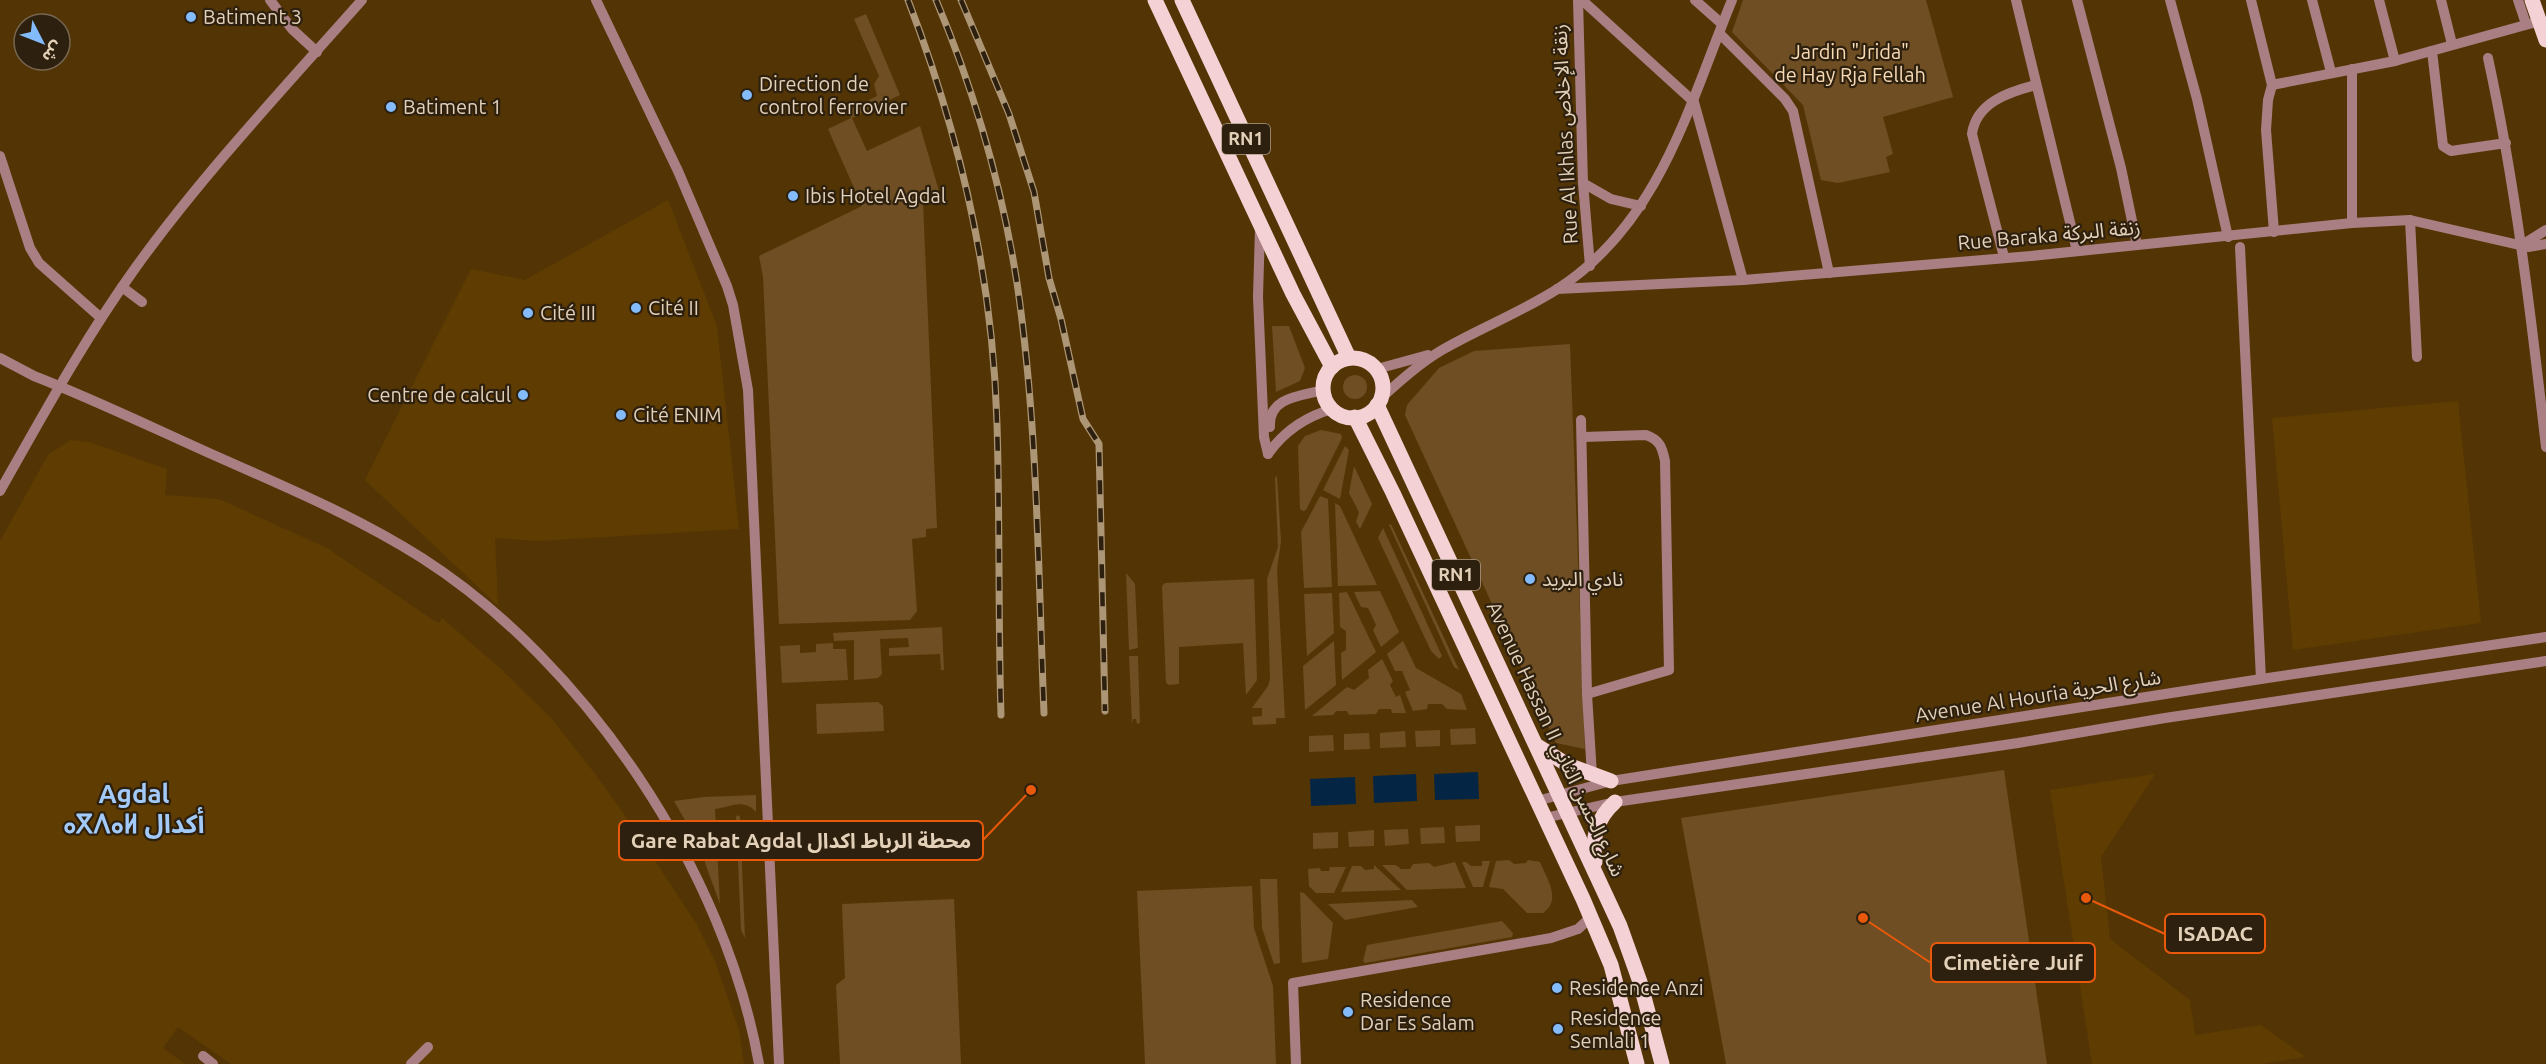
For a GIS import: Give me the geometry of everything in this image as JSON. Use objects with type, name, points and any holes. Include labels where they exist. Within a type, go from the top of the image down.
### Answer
[{"type":"main road","name":"RN1","points":[[1155,0],[1260,225],[1332,367]]},
{"type":"main road","name":"RN1","points":[[1182,0],[1349,358]]},
{"type":"main road","points":[[2532,0],[2533,23],[2546,40]]},
{"type":"main road","points":[[1377,369],[1364,360],[1349,358],[1332,367],[1325,378],[1324,390],[1326,400],[1332,409],[1345,416],[1365,415],[1379,402]]},
{"type":"main road","name":"RN1","points":[[1377,369],[1382,380],[1379,402]]},
{"type":"main road","name":"Avenue Hassan II شارع الحسن الثاني","points":[[1379,402],[1534,744],[1596,874],[1637,971],[1662,1064]]},
{"type":"main road","name":"RN1","points":[[1355,417],[1591,917],[1616,981],[1637,1064]]},
{"type":"main road","points":[[1534,744],[1556,759],[1611,781]]},
{"type":"main road","points":[[1596,874],[1594,835],[1601,817],[1615,802]]},
{"type":"street","points":[[270,0],[292,29],[317,52]]},
{"type":"street","points":[[0,491],[59,386],[122,287],[169,224],[362,0]]},
{"type":"street","points":[[596,0],[702,224],[730,296],[741,343],[748,390],[779,1064]]},
{"type":"street","name":"Rue Al Ikhlas زنقة الإخلاص","points":[[1578,0],[1583,183],[1590,266]]},
{"type":"street","points":[[1582,0],[1694,102],[1743,280]]},
{"type":"street","points":[[1695,0],[1785,99],[1793,111],[1798,124],[1828,273]]},
{"type":"street","points":[[1379,402],[1409,374],[1440,351],[1557,290],[1590,266],[1616,239],[1641,206],[1677,143],[1732,0]]},
{"type":"street","points":[[2016,0],[2077,251]]},
{"type":"street","points":[[2077,0],[2121,168],[2138,245]]},
{"type":"street","points":[[2170,0],[2197,99],[2228,237]]},
{"type":"street","points":[[2251,0],[2272,85],[2268,100],[2266,130],[2274,232]]},
{"type":"street","points":[[2312,0],[2331,72]]},
{"type":"street","points":[[2379,0],[2395,61]]},
{"type":"street","points":[[2441,0],[2452,44]]},
{"type":"street","points":[[2272,85],[2395,61],[2533,23],[2518,0]]},
{"type":"street","points":[[2432,51],[2443,146],[2451,151],[2506,143]]},
{"type":"street","points":[[2488,58],[2506,143],[2522,245],[2546,447]]},
{"type":"street","points":[[2352,69],[2352,223]]},
{"type":"street","points":[[2004,257],[1972,134],[1973,125],[1979,114],[1990,103],[2014,91],[2036,85]]},
{"type":"street","points":[[0,156],[30,248],[39,263],[101,318]]},
{"type":"street","points":[[1583,183],[1611,198],[1641,206]]},
{"type":"street","points":[[2410,220],[2417,357]]},
{"type":"street","name":"Rue Baraka زنقة البركة","points":[[1557,290],[1743,280],[2228,237],[2352,223],[2410,220],[2522,245],[2544,245]]},
{"type":"street","points":[[1260,225],[1258,297],[1264,437],[1268,454]]},
{"type":"street","points":[[2522,245],[2546,230]]},
{"type":"street","points":[[2240,247],[2261,679]]},
{"type":"street","points":[[122,287],[142,302]]},
{"type":"street","points":[[1377,369],[1440,351]]},
{"type":"street","points":[[0,358],[34,376],[330,507],[382,534],[458,583],[536,652],[562,677],[618,746],[681,847],[730,959],[759,1064]]},
{"type":"street","points":[[1268,454],[1271,444],[1270,418],[1275,407],[1287,400],[1324,390]]},
{"type":"street","points":[[1268,454],[1291,429],[1308,417],[1332,409]]},
{"type":"street","points":[[1581,420],[1587,694],[1592,775]]},
{"type":"street","points":[[1583,437],[1646,435],[1655,438],[1662,445],[1665,461],[1669,670],[1587,694]]},
{"type":"street","name":"Avenue Al Houria شارع الحرية","points":[[1537,801],[1611,781],[2261,679],[2546,637]]},
{"type":"street","points":[[1545,818],[1615,802],[2006,745],[2165,718],[2546,661]]},
{"type":"street","points":[[1296,1064],[1293,983],[1560,936],[1578,928],[1591,917]]},
{"type":"street","points":[[411,1064],[429,1047]]},
{"type":"street","points":[[202,1056],[213,1064]]},
{"type":"shaded area","points":[[668,200],[717,326],[739,529],[538,541],[495,538],[498,606],[365,480],[471,269],[525,280]]},
{"type":"shaded area","points":[[2458,401],[2481,623],[2293,650],[2272,418]]},
{"type":"shaded area","points":[[70,440],[89,442],[167,469],[165,495],[219,499],[327,548],[433,620],[439,623],[442,618],[501,669],[552,719],[592,770],[696,923],[715,961],[739,1030],[744,1064],[231,1064],[178,1027],[163,1048],[185,1064],[0,1064],[0,541],[48,455]]},
{"type":"shaded area","points":[[2155,774],[2101,857],[2110,939],[2190,1000],[2195,1035],[2261,1025],[2306,1057],[2261,1064],[2092,1064],[2050,790]]},
{"type":"green space","name":"Jardin \"Jrida\" de Hay Rja Fellah","points":[[1743,0],[1926,0],[1953,97],[1883,117],[1893,154],[1886,157],[1890,172],[1838,183],[1821,180],[1803,105],[1732,32]]},
{"type":"green space","points":[[866,14],[900,95],[852,118],[867,151],[920,126],[941,198],[923,202],[937,528],[926,529],[926,537],[912,539],[917,611],[910,620],[779,624],[763,277],[759,256],[862,206],[828,129],[851,118],[848,110],[877,96],[874,84],[879,76],[854,19]]},
{"type":"green space","points":[[1272,326],[1289,326],[1305,368],[1300,381],[1276,392]]},
{"type":"green space","name":"نادي البريد","points":[[1570,344],[1585,749],[1556,743],[1405,415],[1407,405],[1439,368],[1474,351]]},
{"type":"green space","points":[[1355,375],[1360,376],[1366,382],[1366,392],[1360,398],[1355,399],[1350,398],[1344,392],[1343,387],[1344,382],[1350,376]]},
{"type":"green space","points":[[1321,430],[1341,434],[1342,438],[1306,510],[1303,511],[1300,509],[1298,446],[1305,436]]},
{"type":"green space","points":[[1345,446],[1349,450],[1340,499],[1323,490]]},
{"type":"green space","points":[[1354,466],[1372,504],[1360,529],[1356,522],[1359,512],[1349,493]]},
{"type":"green space","points":[[1277,476],[1281,542],[1277,569],[1285,718],[1276,718],[1276,724],[1253,725],[1252,717],[1262,716],[1262,708],[1252,708],[1268,686],[1270,679],[1267,579],[1278,547],[1275,478]]},
{"type":"green space","points":[[1320,496],[1328,499],[1332,587],[1304,588],[1301,532]]},
{"type":"green space","points":[[1335,503],[1340,506],[1377,585],[1338,586]]},
{"type":"green space","points":[[1391,524],[1459,670],[1454,667],[1389,525]]},
{"type":"green space","points":[[1383,528],[1442,656],[1439,659],[1431,651],[1378,538]]},
{"type":"green space","points":[[1126,573],[1135,584],[1138,648],[1129,650]]},
{"type":"green space","points":[[1254,579],[1257,680],[1246,695],[1243,643],[1179,647],[1179,684],[1166,683],[1162,586],[1165,583]]},
{"type":"green space","points":[[1380,591],[1399,632],[1381,647],[1373,630],[1376,625],[1368,608],[1361,607],[1354,592]]},
{"type":"green space","points":[[1347,592],[1376,652],[1342,680],[1341,653],[1346,650],[1346,631],[1340,627],[1339,593]]},
{"type":"green space","points":[[1332,593],[1334,633],[1307,656],[1304,594]]},
{"type":"green space","points":[[942,627],[944,670],[941,670],[940,654],[889,656],[889,648],[909,647],[908,638],[880,639],[882,674],[878,678],[854,680],[854,640],[834,641],[833,633]]},
{"type":"green space","points":[[1334,641],[1336,685],[1305,710],[1303,666]]},
{"type":"green space","points":[[1403,641],[1416,668],[1461,694],[1467,710],[1447,709],[1442,704],[1428,704],[1427,709],[1413,711],[1405,692],[1410,690],[1402,671],[1395,671],[1387,654]]},
{"type":"green space","points":[[833,643],[833,649],[846,649],[848,680],[782,683],[780,646],[800,645],[800,653],[816,652],[816,644]]},
{"type":"green space","points":[[1129,656],[1138,656],[1140,723],[1137,724],[1136,719],[1133,719],[1132,724]]},
{"type":"green space","points":[[1382,659],[1393,681],[1390,685],[1396,697],[1400,695],[1406,713],[1392,713],[1391,709],[1379,709],[1376,714],[1349,715],[1347,711],[1336,711],[1333,715],[1312,716],[1347,687],[1354,690],[1369,678],[1368,670]]},
{"type":"green space","points":[[878,702],[883,706],[884,731],[817,734],[816,704]]},
{"type":"green space","points":[[1475,728],[1476,744],[1451,745],[1450,729]]},
{"type":"green space","points":[[1440,730],[1440,746],[1416,747],[1415,731]]},
{"type":"green space","points":[[1405,731],[1406,747],[1380,748],[1380,733]]},
{"type":"green space","points":[[1369,733],[1370,749],[1344,750],[1344,734]]},
{"type":"green space","points":[[1333,735],[1334,751],[1309,752],[1309,736]]},
{"type":"green space","points":[[2004,770],[2047,1064],[1726,1064],[1681,818]]},
{"type":"green space","points":[[756,795],[756,812],[742,804],[715,809],[720,904],[705,863],[705,855],[674,801],[704,797]]},
{"type":"green space","points":[[738,815],[740,817],[745,938],[741,930],[736,817]]},
{"type":"green space","points":[[1480,825],[1480,841],[1456,842],[1455,826]]},
{"type":"green space","points":[[1444,827],[1445,843],[1421,844],[1420,828]]},
{"type":"green space","points":[[1408,829],[1409,844],[1385,846],[1384,830]]},
{"type":"green space","points":[[1374,830],[1374,846],[1349,847],[1348,832]]},
{"type":"green space","points":[[1338,832],[1338,848],[1313,849],[1313,833]]},
{"type":"green space","points":[[1509,860],[1514,864],[1526,863],[1528,860],[1540,862],[1549,882],[1552,896],[1549,908],[1543,913],[1527,913],[1503,889],[1489,887],[1496,861]]},
{"type":"green space","points":[[1482,861],[1490,861],[1483,887],[1473,887],[1462,862],[1471,866],[1482,866]]},
{"type":"green space","points":[[1455,862],[1466,888],[1407,890],[1382,865],[1396,865],[1401,869],[1410,869],[1413,864],[1429,863],[1434,867]]},
{"type":"green space","points":[[1374,865],[1401,890],[1341,892],[1352,866],[1361,866],[1365,870],[1374,869]]},
{"type":"green space","points":[[1330,867],[1346,867],[1334,893],[1316,893],[1309,886],[1308,869],[1320,868],[1321,871],[1329,871]]},
{"type":"green space","points":[[1260,879],[1277,879],[1280,963],[1274,964],[1262,928]]},
{"type":"green space","points":[[1252,886],[1254,928],[1273,986],[1276,1064],[1145,1064],[1137,891]]},
{"type":"green space","points":[[1300,892],[1304,893],[1333,923],[1328,959],[1302,963]]},
{"type":"green space","points":[[954,899],[961,1064],[840,1064],[836,985],[845,978],[842,904]]},
{"type":"green space","points":[[1412,900],[1418,907],[1345,920],[1328,904]]},
{"type":"green space","points":[[1502,921],[1513,933],[1512,937],[1365,963],[1363,961],[1367,945]]},
{"type":"water","points":[[1478,772],[1479,799],[1435,800],[1434,774]]},
{"type":"water","points":[[1416,774],[1417,801],[1374,803],[1373,776]]},
{"type":"water","points":[[1355,777],[1356,804],[1311,806],[1310,779]]},
{"type":"railway","points":[[908,0],[927,51],[958,155],[971,208],[989,316],[997,424],[1001,715]]},
{"type":"railway","points":[[936,0],[963,69],[985,139],[995,175],[1017,283],[1033,444],[1044,713]]},
{"type":"railway","points":[[961,0],[1009,114],[1034,192],[1049,278],[1061,319],[1083,419],[1099,444],[1105,711]]},
{"type":"place","name":"Batiment 3","points":[[191,17]]},
{"type":"place","name":"Direction de control ferrovier","points":[[747,95]]},
{"type":"place","name":"Batiment 1","points":[[391,107]]},
{"type":"place","name":"Ibis Hotel Agdal","points":[[793,196]]},
{"type":"place","name":"Cité II","points":[[636,308]]},
{"type":"place","name":"Cité III","points":[[528,313]]},
{"type":"place","name":"Centre de calcul","points":[[523,395]]},
{"type":"place","name":"Cité ENIM","points":[[621,415]]},
{"type":"place","name":"نادي البريد","points":[[1530,579]]},
{"type":"place","name":"Gare Rabat Agdal محطة الرباط اكدال","points":[[1031,790]]},
{"type":"place","name":"ISADAC","points":[[2086,898]]},
{"type":"place","name":"Cimetière Juif","points":[[1863,918]]},
{"type":"place","name":"Residence Anzi","points":[[1557,988]]},
{"type":"place","name":"Residence Dar Es Salam","points":[[1348,1012]]},
{"type":"place","name":"Residence Semlali 1","points":[[1558,1029]]},
{"type":"district","name":"Agdal ⴰⴳⴷⴰⵍ أكدال","points":[[134,809]]}]
